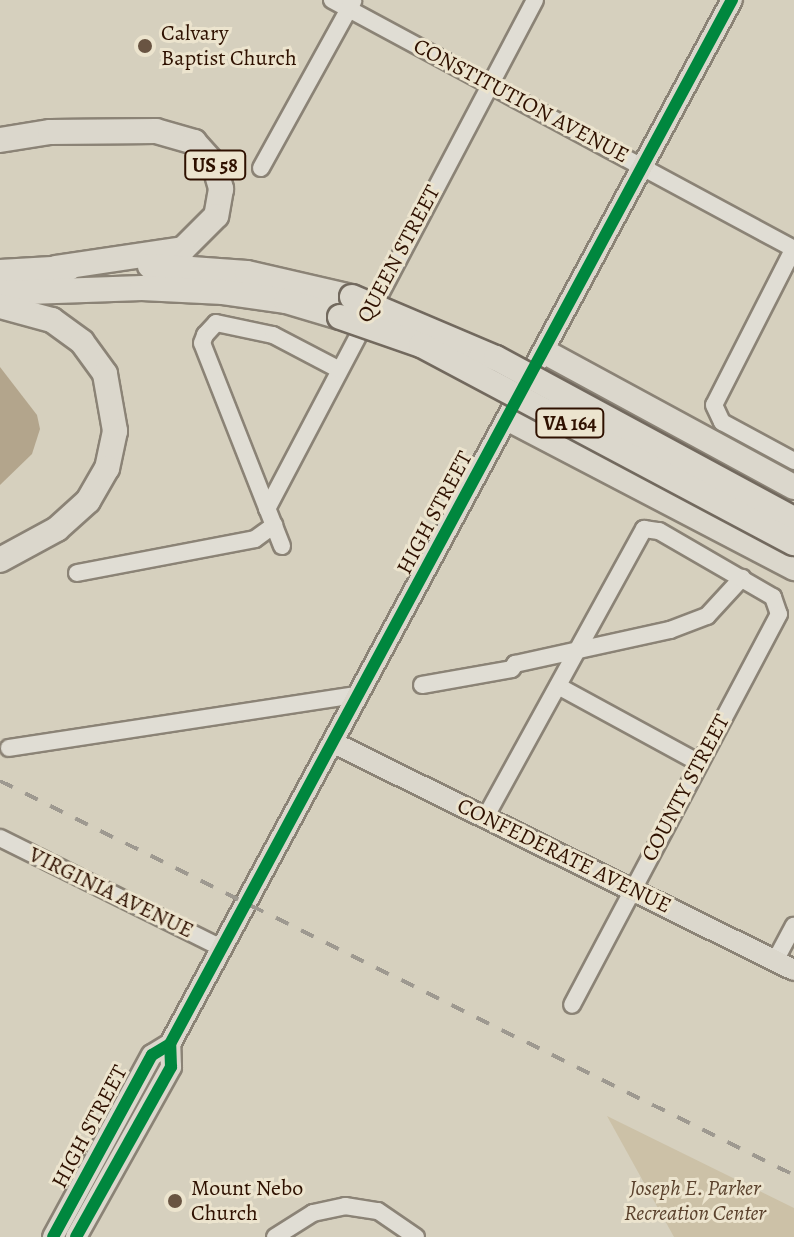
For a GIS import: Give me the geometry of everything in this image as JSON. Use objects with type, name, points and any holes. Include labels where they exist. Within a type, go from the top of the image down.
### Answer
[{"type":"highway","name":"US 58","points":[[0,140],[76,130],[156,131],[194,142],[214,164],[221,189],[216,216],[183,249],[56,268],[0,272]]},
{"type":"highway","name":"VA 164","points":[[56,268],[207,268],[469,344],[794,519]]},
{"type":"highway","name":"VA 164","points":[[0,293],[131,288],[223,292],[346,307],[794,543]]},
{"type":"highway","points":[[0,306],[52,320],[82,342],[105,374],[115,431],[107,468],[88,501],[57,529],[0,560]]},
{"type":"highway","points":[[545,352],[794,487]]},
{"type":"highway","points":[[509,419],[794,568]]},
{"type":"main road","name":"HIGH STREET","points":[[53,1237],[152,1055],[170,1044],[645,168],[732,0]]},
{"type":"main road","name":"CONFEDERATE AVENUE","points":[[334,743],[785,966]]},
{"type":"main road","name":"HIGH STREET","points":[[76,1237],[171,1067],[170,1044]]},
{"type":"street","name":"CONSTITUTION AVENUE","points":[[332,0],[352,5],[489,84],[794,248]]},
{"type":"street","name":"QUEEN STREET","points":[[270,517],[338,369],[535,0]]},
{"type":"street","points":[[261,168],[352,5]]},
{"type":"street","points":[[794,248],[715,394],[716,414],[722,422],[794,461]]},
{"type":"street","points":[[282,546],[202,343],[216,323],[273,335],[338,369]]},
{"type":"street","points":[[77,573],[255,539],[270,517]]},
{"type":"street","points":[[422,685],[576,652],[633,641],[707,616],[742,578],[659,531],[644,529],[576,652],[558,686],[485,818]]},
{"type":"street","name":"COUNTY STREET","points":[[572,1005],[779,614],[773,597],[742,578]]},
{"type":"street","points":[[558,686],[699,763]]},
{"type":"street","points":[[9,748],[360,694]]},
{"type":"street","name":"VIRGINIA AVENUE","points":[[0,838],[222,948]]},
{"type":"street","points":[[785,966],[794,926]]},
{"type":"street","points":[[281,1232],[329,1208],[362,1207],[393,1218],[416,1237]]},
{"type":"green space","name":"Joseph E. Parker Recreation Center","points":[[607,1116],[794,1208],[794,1237],[674,1237]]},
{"type":"shaded area","points":[[0,367],[37,415],[40,429],[32,454],[0,485]]},
{"type":"railway","points":[[0,781],[794,1175]]},
{"type":"cycle path","points":[[76,1237],[171,1067],[170,1044],[732,0]]},
{"type":"cycle path","points":[[53,1237],[152,1055],[170,1044]]},
{"type":"place","name":"Calvary Baptist Church","points":[[145,46]]},
{"type":"place","name":"Mount Nebo Church","points":[[175,1201]]}]
